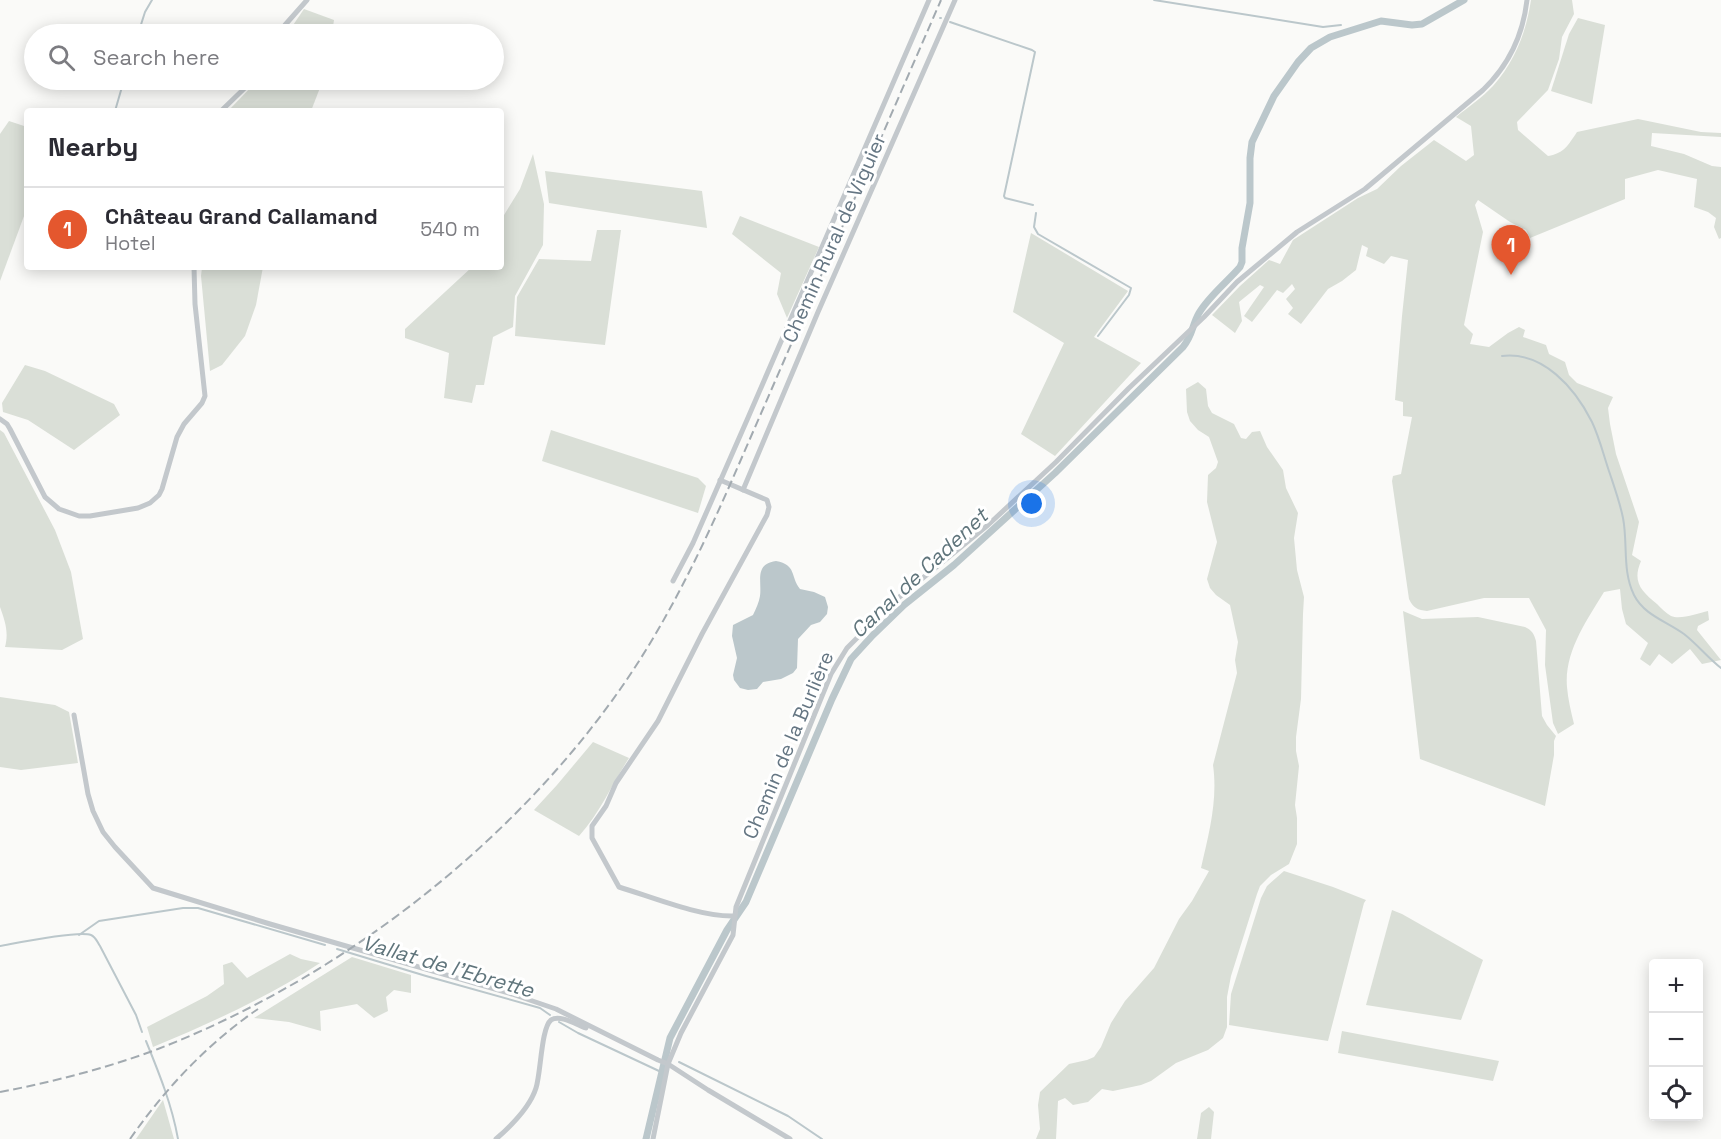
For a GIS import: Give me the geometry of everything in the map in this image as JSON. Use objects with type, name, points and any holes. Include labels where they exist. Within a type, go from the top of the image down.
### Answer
[{"type":"street","points":[[286,24],[307,0]]},
{"type":"street","points":[[673,581],[693,543],[929,0]]},
{"type":"street","name":"Chemin Rural de Viguier","points":[[743,489],[955,0]]},
{"type":"street","name":"Chemin de la Burlière","points":[[653,1139],[666,1063],[733,935],[736,907],[831,674],[847,648],[892,603],[988,525],[1056,462],[1237,282],[1297,231],[1365,189],[1496,77],[1515,47],[1521,32],[1527,0]]},
{"type":"street","points":[[224,108],[243,90]]},
{"type":"street","points":[[0,419],[7,424],[45,497],[59,509],[79,516],[90,516],[138,508],[157,498],[162,489],[174,445],[184,424],[202,403],[204,396],[194,270]]},
{"type":"street","points":[[720,480],[767,500],[769,507],[767,515],[658,721],[616,783],[606,806],[592,826],[591,833],[615,883],[619,886],[704,913],[734,918]]},
{"type":"street","points":[[74,715],[93,811],[103,832],[114,847],[153,888],[556,1008],[666,1063],[790,1139]]},
{"type":"street","points":[[496,1139],[534,1094],[539,1076],[545,1031],[549,1022],[561,1018],[599,1031]]},
{"type":"shaded area","points":[[1531,0],[1572,0],[1574,14],[1562,37],[1559,59],[1548,90],[1517,122],[1518,130],[1548,156],[1562,151],[1577,132],[1638,119],[1701,132],[1721,133],[1721,137],[1652,133],[1651,146],[1684,154],[1712,166],[1721,167],[1721,238],[1719,239],[1714,227],[1716,218],[1694,207],[1697,179],[1658,170],[1625,179],[1625,199],[1530,238],[1526,230],[1478,200],[1475,205],[1483,232],[1464,325],[1473,334],[1470,344],[1489,347],[1519,327],[1525,330],[1523,337],[1546,345],[1549,354],[1565,362],[1569,375],[1577,383],[1613,397],[1608,408],[1616,454],[1639,522],[1632,555],[1641,561],[1637,575],[1640,586],[1646,595],[1671,616],[1684,617],[1708,611],[1709,620],[1698,626],[1697,630],[1721,660],[1702,664],[1690,649],[1672,664],[1659,654],[1650,666],[1640,659],[1648,643],[1626,624],[1620,589],[1604,592],[1578,637],[1569,661],[1567,687],[1574,724],[1558,734],[1553,723],[1545,665],[1546,630],[1529,598],[1484,598],[1427,611],[1416,608],[1409,599],[1392,481],[1393,476],[1401,474],[1412,417],[1403,416],[1403,402],[1395,400],[1408,260],[1391,256],[1384,264],[1366,256],[1368,248],[1362,245],[1356,270],[1328,289],[1301,324],[1288,314],[1293,308],[1286,299],[1295,289],[1292,284],[1283,293],[1277,290],[1252,322],[1244,316],[1264,287],[1260,285],[1239,302],[1242,321],[1235,333],[1212,315],[1269,260],[1280,264],[1293,240],[1358,198],[1377,189],[1434,140],[1466,161],[1474,155],[1471,126],[1456,117],[1489,90],[1508,67],[1523,35]]},
{"type":"shaded area","points":[[304,9],[334,20],[333,24],[294,24]]},
{"type":"shaded area","points":[[1578,18],[1605,25],[1592,104],[1551,91],[1569,34]]},
{"type":"shaded area","points":[[248,90],[319,90],[312,108],[231,108]]},
{"type":"shaded area","points":[[9,121],[24,126],[24,216],[0,281],[0,134]]},
{"type":"shaded area","points":[[533,154],[544,204],[543,245],[515,296],[513,327],[493,337],[484,385],[476,385],[472,403],[444,398],[449,353],[405,338],[405,329],[469,270],[504,270],[504,215],[520,189]]},
{"type":"shaded area","points":[[545,171],[702,191],[707,228],[549,203]]},
{"type":"shaded area","points":[[740,216],[819,247],[787,318],[777,294],[781,273],[732,234]]},
{"type":"shaded area","points":[[597,230],[621,230],[605,345],[515,336],[517,297],[539,259],[591,261]]},
{"type":"shaded area","points":[[1031,233],[1128,291],[1094,337],[1141,363],[1055,456],[1021,434],[1064,343],[1013,312]]},
{"type":"shaded area","points":[[202,270],[262,270],[256,305],[245,336],[222,365],[210,371]]},
{"type":"shaded area","points":[[25,365],[45,371],[114,404],[120,415],[74,450],[28,420],[3,412],[2,403]]},
{"type":"shaded area","points":[[1198,382],[1206,389],[1208,406],[1212,413],[1234,424],[1241,438],[1246,439],[1252,432],[1260,431],[1267,447],[1283,470],[1286,488],[1298,513],[1294,538],[1297,570],[1304,597],[1301,699],[1296,737],[1299,766],[1295,805],[1297,844],[1289,864],[1271,875],[1260,886],[1231,976],[1227,997],[1227,1027],[1223,1038],[1208,1050],[1176,1063],[1151,1081],[1141,1085],[1113,1091],[1102,1089],[1088,1102],[1073,1105],[1065,1098],[1058,1101],[1056,1139],[1036,1139],[1040,1129],[1038,1105],[1040,1092],[1069,1064],[1094,1057],[1125,1001],[1154,968],[1179,919],[1209,871],[1201,868],[1214,804],[1213,765],[1237,673],[1235,660],[1238,642],[1230,605],[1216,595],[1207,579],[1217,542],[1207,502],[1208,475],[1216,468],[1218,462],[1209,437],[1190,421],[1187,412],[1186,389]]},
{"type":"shaded area","points":[[0,430],[4,433],[55,530],[71,572],[83,639],[62,650],[5,647],[5,622],[0,607]]},
{"type":"shaded area","points":[[551,430],[698,478],[706,486],[698,513],[542,461]]},
{"type":"shaded area","points":[[776,561],[790,568],[800,589],[825,597],[828,607],[827,614],[820,622],[811,625],[798,639],[797,668],[793,673],[781,679],[763,682],[757,689],[740,688],[733,675],[737,658],[732,636],[733,625],[753,615],[760,596],[762,569]]},
{"type":"shaded area","points":[[1403,611],[1422,619],[1478,617],[1525,627],[1532,632],[1536,641],[1542,716],[1556,736],[1545,806],[1420,759]]},
{"type":"shaded area","points":[[0,697],[55,705],[69,712],[78,763],[21,770],[0,767]]},
{"type":"shaded area","points":[[593,742],[629,758],[600,808],[579,836],[534,810]]},
{"type":"shaded area","points":[[1284,871],[1366,900],[1328,1041],[1229,1025],[1231,994],[1261,898],[1267,886]]},
{"type":"shaded area","points":[[1392,910],[1483,960],[1461,1020],[1366,1005]]},
{"type":"shaded area","points":[[290,954],[320,963],[239,1009],[153,1047],[147,1027],[207,996],[224,984],[223,965],[232,962],[247,978]]},
{"type":"shaded area","points":[[352,957],[411,975],[411,993],[394,990],[386,997],[388,1011],[374,1018],[357,1004],[320,1011],[321,1031],[289,1022],[254,1018]]},
{"type":"shaded area","points":[[1342,1031],[1499,1061],[1493,1081],[1338,1053]]},
{"type":"shaded area","points":[[163,1100],[174,1139],[136,1139]]},
{"type":"shaded area","points":[[1209,1107],[1214,1112],[1211,1139],[1197,1139],[1201,1113]]},
{"type":"waterway","points":[[141,24],[152,0]]},
{"type":"waterway","points":[[1154,0],[1323,27],[1341,25]]},
{"type":"waterway","name":"Canal de Cadenet","points":[[646,1139],[670,1038],[727,930],[746,902],[851,659],[904,605],[954,565],[1055,473],[1183,347],[1203,307],[1240,267],[1250,203],[1252,142],[1274,96],[1311,48],[1330,37],[1381,21],[1422,24],[1464,0]]},
{"type":"waterway","points":[[950,22],[1035,52],[1004,196],[1033,205]]},
{"type":"waterway","points":[[116,108],[121,90]]},
{"type":"waterway","points":[[1036,213],[1034,227],[1038,234],[1131,288],[1129,295],[1098,336]]},
{"type":"waterway","points":[[1502,356],[1531,359],[1544,366],[1556,374],[1577,397],[1595,428],[1619,501],[1623,518],[1628,576],[1634,595],[1644,608],[1684,634],[1721,668]]},
{"type":"waterway","name":"Vallat de l'Ebrette","points":[[79,935],[99,921],[183,908],[198,908],[325,945]]},
{"type":"waterway","points":[[0,946],[61,935],[93,936],[136,1015],[142,1032]]},
{"type":"waterway","name":"Vallat de l'Ebrette","points":[[337,949],[540,1008],[550,1015]]},
{"type":"waterway","name":"Vallat de l'Ebrette","points":[[559,1022],[659,1071]]},
{"type":"waterway","points":[[146,1041],[169,1101],[178,1139]]},
{"type":"waterway","name":"Vallat de l'Ebrette","points":[[679,1062],[788,1116],[822,1139]]},
{"type":"railway","points":[[0,1092],[80,1074],[158,1049],[225,1020],[291,985],[354,946],[415,902],[473,854],[527,802],[577,746],[637,664],[693,565],[941,0]]},
{"type":"railway","points":[[130,1139],[188,1068],[221,1037],[258,1009]]},
{"type":"place","name":"Château Grand Callamand","points":[[1511,275]]}]
